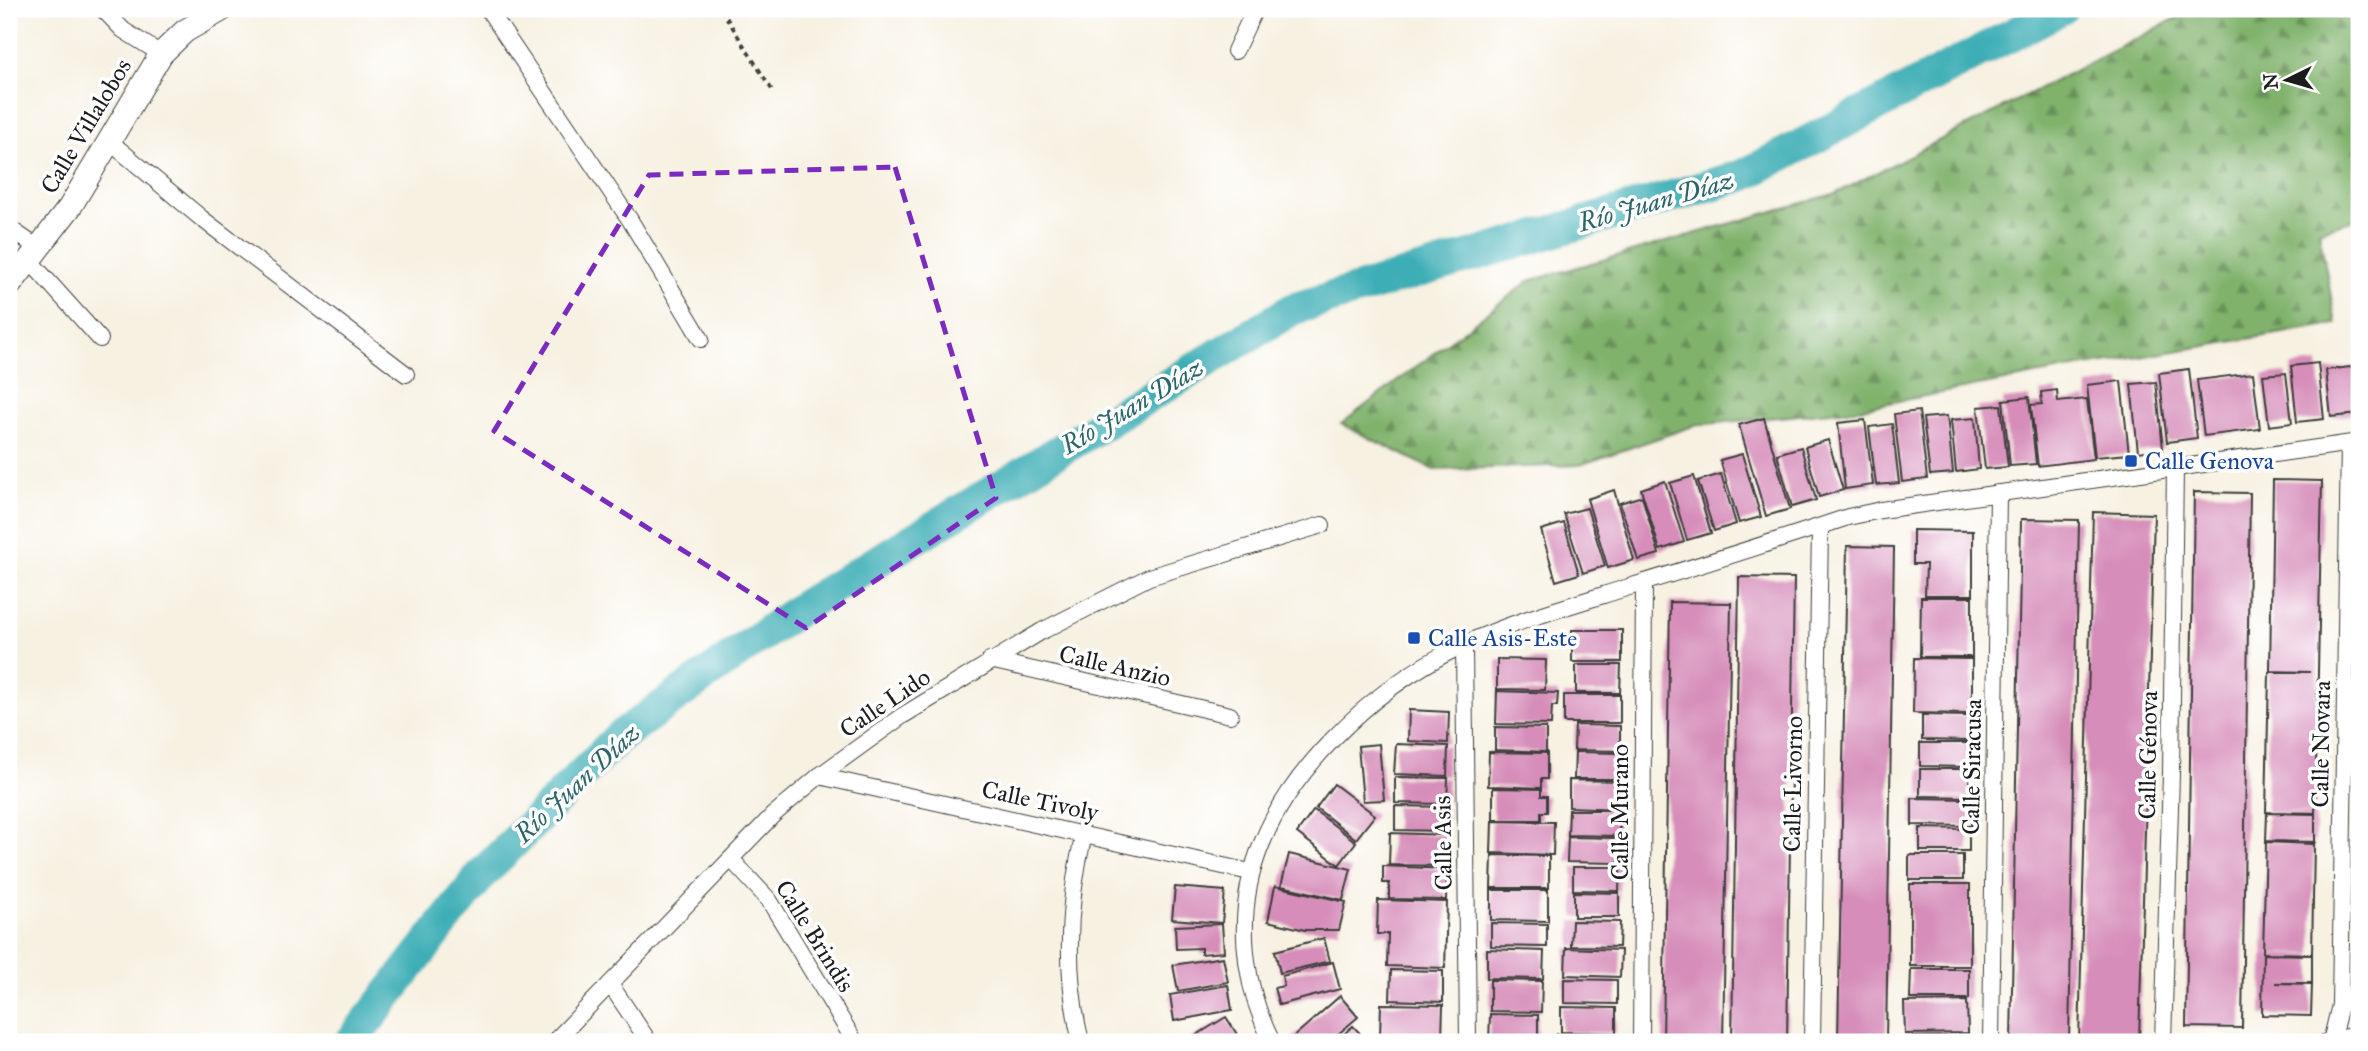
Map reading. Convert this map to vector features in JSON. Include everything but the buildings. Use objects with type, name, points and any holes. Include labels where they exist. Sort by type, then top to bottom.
[{"type":"main road","name":"Calle Villalobos","points":[[9,286],[70,207],[161,54],[186,31],[223,9]]},
{"type":"street","points":[[103,9],[123,30],[161,54]]},
{"type":"street","points":[[488,9],[557,116],[630,220],[701,339]]},
{"type":"street","points":[[1235,51],[1255,9]]},
{"type":"street","points":[[108,141],[201,218],[406,374]]},
{"type":"street","points":[[9,228],[100,339]]},
{"type":"street","points":[[1272,1042],[1259,1016],[1245,948],[1250,872],[1272,817],[1307,766],[1377,696],[1433,658],[1508,626],[1881,509],[2354,443]]},
{"type":"street","name":"Calle Novara","points":[[2329,1042],[2340,1006],[2354,443]]},
{"type":"street","name":"Calle Génova","points":[[2163,1042],[2171,774],[2175,468]]},
{"type":"street","name":"Calle Siracusa","points":[[1991,1042],[1998,493]]},
{"type":"street","name":"Calle Lido","points":[[554,1042],[773,815],[819,776],[902,716],[990,660],[1149,577],[1322,525]]},
{"type":"street","name":"Calle Livorno","points":[[1812,1042],[1820,527]]},
{"type":"street","name":"Calle Murano","points":[[1641,1042],[1644,582]]},
{"type":"street","name":"Calle Asis","points":[[1464,643],[1468,1042]]},
{"type":"street","name":"Calle Anzio","points":[[990,660],[1230,715]]},
{"type":"street","name":"Calle Tivoly","points":[[819,776],[1250,872]]},
{"type":"street","points":[[1081,1042],[1073,1002],[1069,945],[1072,883],[1084,834]]},
{"type":"street","name":"Calle Brindis","points":[[731,859],[769,900],[855,1042]]},
{"type":"street","points":[[610,984],[649,1042]]},
{"type":"street","points":[[2329,1042],[2359,1034]]},
{"type":"path","points":[[721,9],[772,90]]},
{"type":"highlighted area","points":[[895,167],[996,498],[806,628],[494,431],[649,175]]},
{"type":"green space","points":[[2194,9],[2359,9],[2359,218],[2319,231],[2336,324],[2062,370],[1851,410],[1696,425],[1580,465],[1434,470],[1341,424],[1529,281],[1837,193]]},
{"type":"waterway","name":"Río Juan Díaz","points":[[351,1042],[482,874],[619,737],[805,605],[1293,309],[1744,175],[2061,9]]},
{"type":"place","name":"Calle Genova","points":[[2131,461]]},
{"type":"place","name":"Calle Asis-Este","points":[[1414,638]]}]
